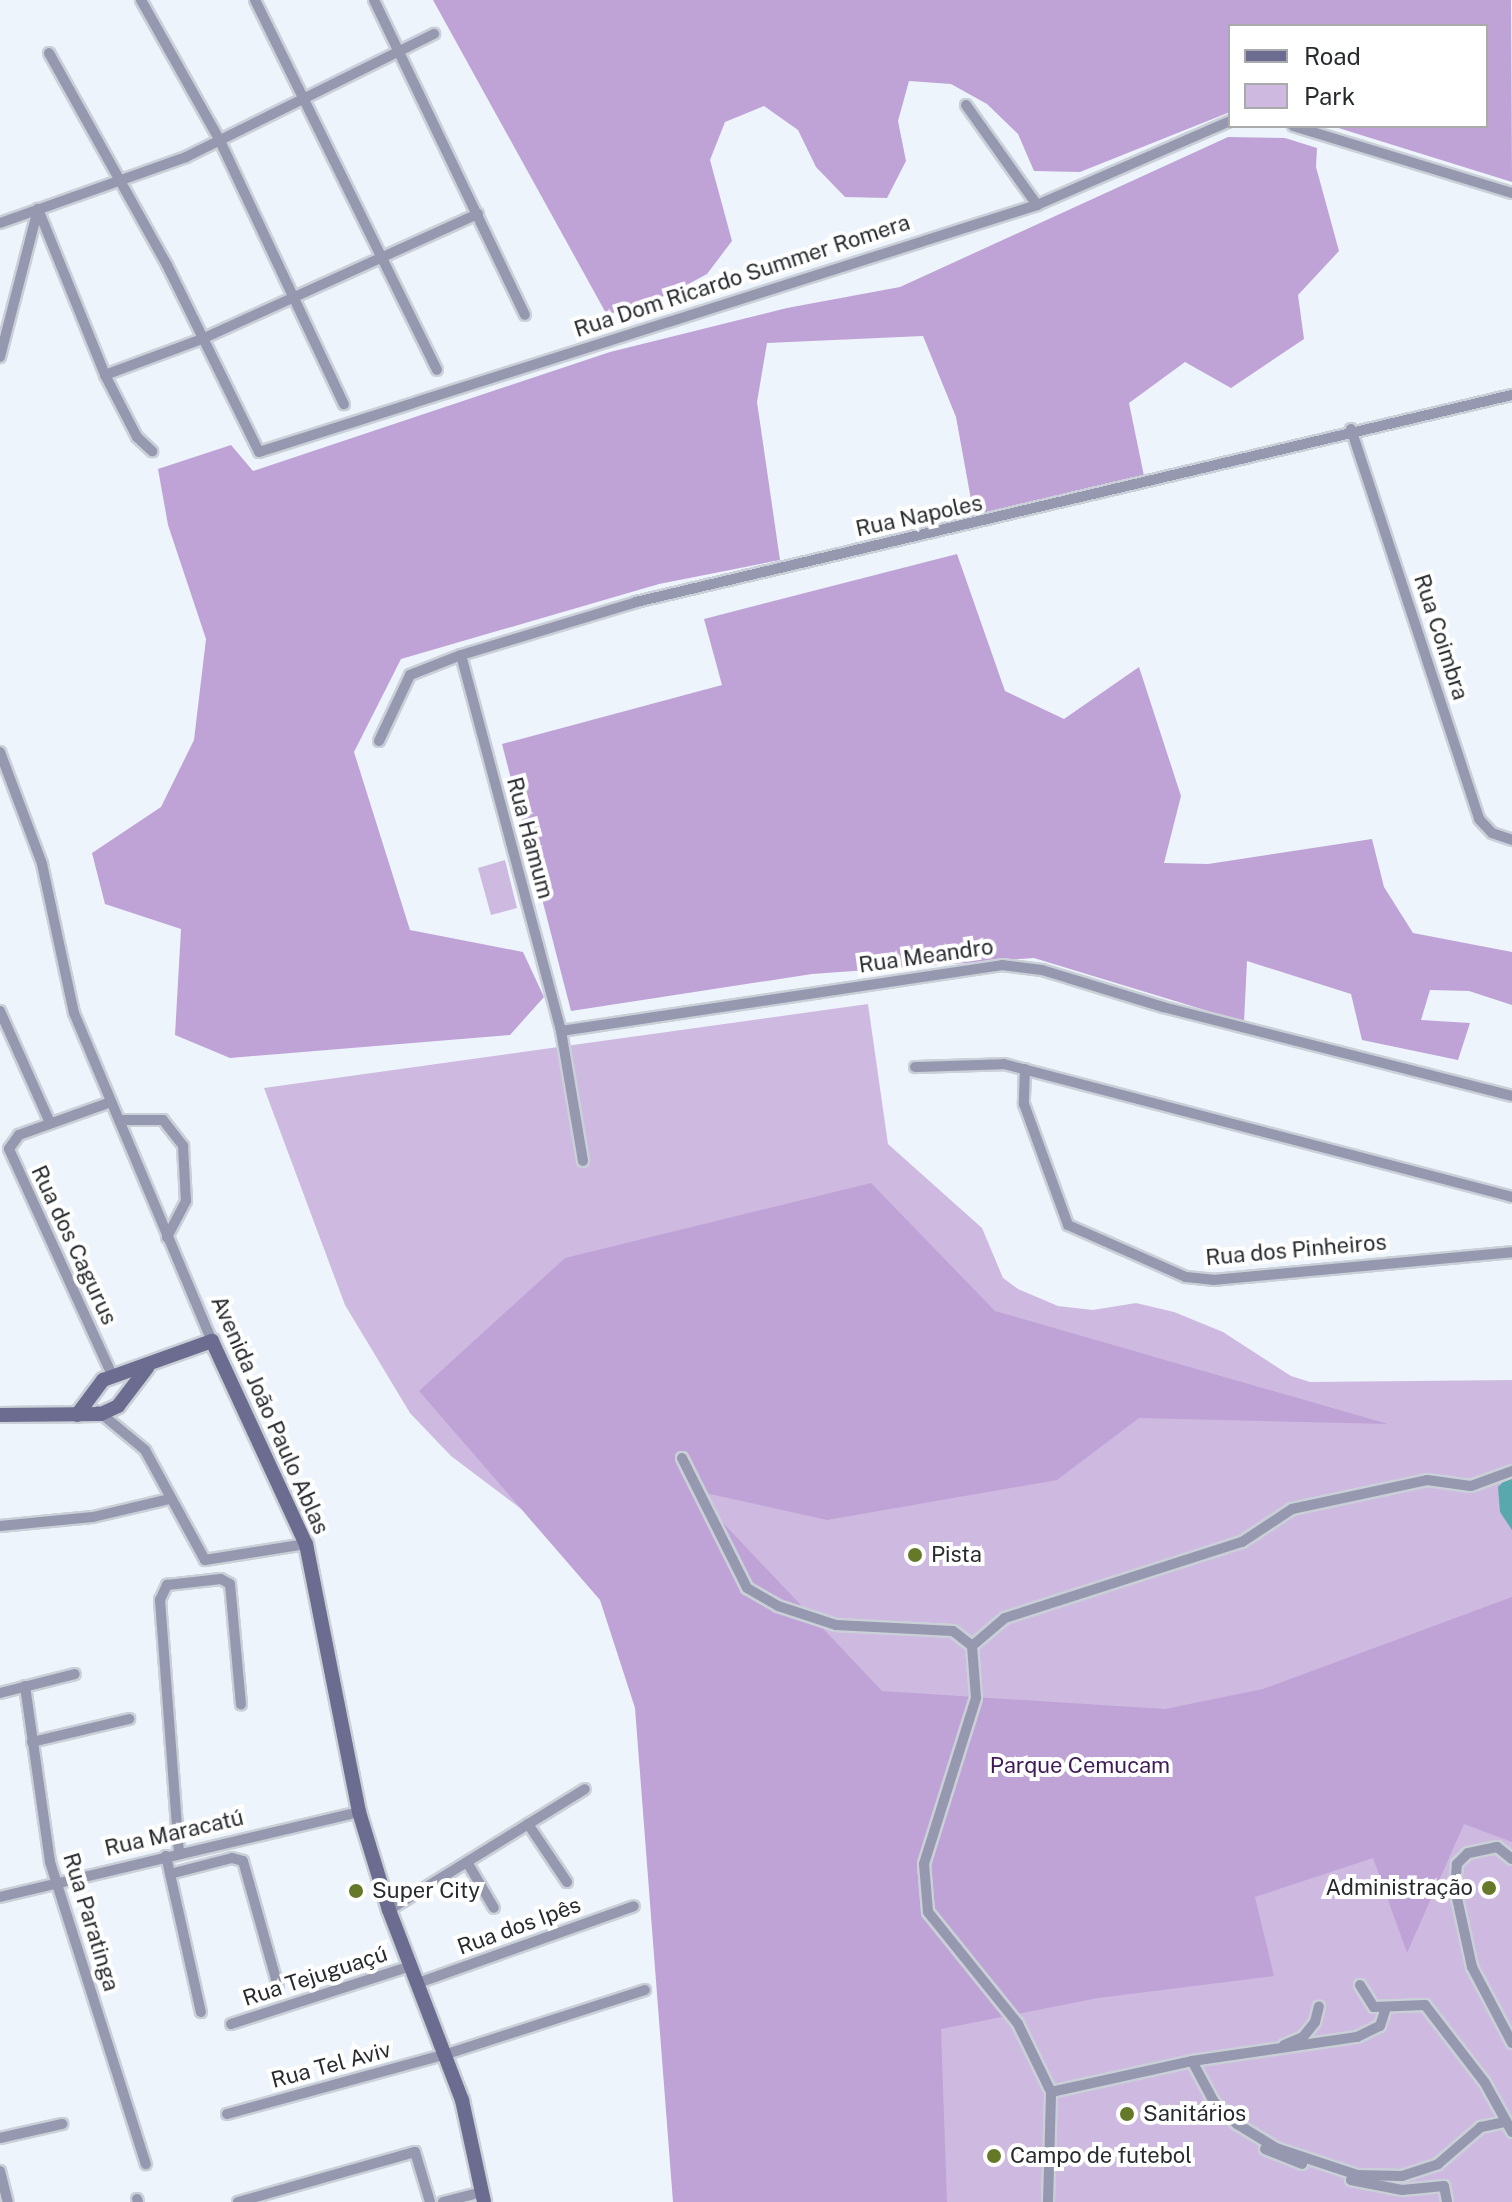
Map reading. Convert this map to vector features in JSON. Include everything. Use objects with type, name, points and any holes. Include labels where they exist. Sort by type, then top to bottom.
[{"type":"street","points":[[141,0],[220,141],[344,404]]},
{"type":"street","points":[[255,0],[307,98],[437,370]]},
{"type":"street","points":[[374,0],[401,50],[525,315]]},
{"type":"street","points":[[0,223],[121,182],[220,141],[434,34]]},
{"type":"street","points":[[49,53],[121,182],[202,339]]},
{"type":"street","points":[[966,105],[1037,205]]},
{"type":"street","name":"Rua Dom Ricardo Summer Romera","points":[[202,339],[259,452],[1037,205],[1228,122]]},
{"type":"street","points":[[1300,128],[1512,193]]},
{"type":"street","points":[[0,357],[38,209]]},
{"type":"street","points":[[38,209],[105,375],[137,437],[152,451]]},
{"type":"street","points":[[105,375],[202,339],[478,214]]},
{"type":"street","name":"Rua Napoles","points":[[379,741],[410,675],[461,655],[636,602],[1050,506],[1351,429],[1512,395]]},
{"type":"street","name":"Rua Coimbra","points":[[1351,429],[1479,819],[1492,833],[1512,840]]},
{"type":"street","name":"Rua Hamum","points":[[461,655],[561,1031]]},
{"type":"street","name":"Avenida João Paulo Ablas","points":[[0,752],[42,864],[67,992],[212,1341],[306,1544],[359,1812],[389,1910],[447,2054],[483,2197]]},
{"type":"street","name":"Rua Meandro","points":[[561,1031],[941,972],[1023,967],[1512,1096]]},
{"type":"street","points":[[0,1011],[50,1123]]},
{"type":"street","points":[[561,1031],[583,1161]]},
{"type":"street","points":[[915,1067],[982,1061],[1025,1069],[1512,1197]]},
{"type":"street","name":"Rua dos Pinheiros","points":[[1025,1069],[1024,1104],[1068,1225],[1186,1277],[1213,1280],[1512,1252]]},
{"type":"street","name":"Rua dos Cagurus","points":[[111,1102],[14,1138],[10,1154],[112,1375]]},
{"type":"street","points":[[119,1120],[163,1120],[183,1146],[186,1201],[167,1237]]},
{"type":"street","points":[[77,1415],[84,1400],[112,1375],[147,1368],[212,1341]]},
{"type":"street","points":[[0,1415],[101,1414],[118,1406],[147,1368]]},
{"type":"street","points":[[84,1400],[145,1450],[205,1560],[306,1544]]},
{"type":"street","points":[[682,1458],[747,1588],[778,1606],[836,1625],[953,1631],[972,1646],[976,1698],[924,1864],[928,1912],[1018,2024],[1051,2092],[1048,2202]]},
{"type":"street","points":[[972,1646],[1005,1618],[1242,1542],[1292,1509],[1427,1480],[1471,1486],[1512,1471]]},
{"type":"street","points":[[0,1526],[93,1517],[170,1499]]},
{"type":"street","points":[[179,1853],[160,1600],[167,1585],[221,1579],[230,1584],[241,1705]]},
{"type":"street","points":[[0,1693],[75,1674]]},
{"type":"street","name":"Rua Paratinga","points":[[25,1686],[43,1830],[146,2164]]},
{"type":"street","points":[[32,1742],[129,1719]]},
{"type":"street","points":[[389,1910],[585,1789]]},
{"type":"street","name":"Rua Maracatú","points":[[0,1897],[57,1881],[359,1812]]},
{"type":"street","points":[[528,1824],[567,1882]]},
{"type":"street","points":[[1512,1859],[1497,1847],[1468,1853],[1457,1864],[1455,1889],[1472,1967],[1512,2043]]},
{"type":"street","points":[[166,1856],[201,2012]]},
{"type":"street","points":[[170,1874],[232,1858],[243,1861],[278,1986]]},
{"type":"street","points":[[467,1862],[494,1908]]},
{"type":"street","name":"Rua dos Ipês","points":[[418,1983],[634,1906]]},
{"type":"street","name":"Rua Tejuguaçú","points":[[231,2024],[411,1966]]},
{"type":"street","points":[[1360,1985],[1368,2003],[1386,2008],[1425,2005],[1485,2083],[1512,2132]]},
{"type":"street","name":"Rua Tel Aviv","points":[[227,2114],[447,2054],[645,1990]]},
{"type":"street","points":[[1278,2047],[1303,2037],[1315,2022],[1319,2006]]},
{"type":"street","points":[[1051,2092],[1192,2061],[1278,2047],[1311,2048],[1357,2037],[1380,2026],[1386,2008]]},
{"type":"street","points":[[1192,2061],[1214,2102],[1234,2129],[1276,2155],[1402,2190],[1444,2186],[1447,2202]]},
{"type":"street","points":[[1214,2102],[1276,2148],[1376,2178],[1402,2176],[1438,2164],[1481,2127],[1505,2122]]},
{"type":"street","points":[[0,2138],[62,2124]]},
{"type":"street","points":[[238,2202],[415,2152],[430,2202]]},
{"type":"street","points":[[0,2171],[8,2202]]},
{"type":"street","points":[[443,2202],[483,2197]]},
{"type":"green space","points":[[433,0],[1511,0],[1512,182],[1338,128],[1488,128],[1488,24],[1228,24],[1228,113],[1080,172],[1034,171],[1018,134],[987,104],[951,84],[909,81],[898,121],[906,161],[887,198],[845,197],[816,167],[798,130],[764,106],[725,122],[710,160],[732,241],[707,274],[670,294],[607,315]]},
{"type":"green space","points":[[1228,137],[1285,138],[1317,148],[1316,167],[1339,251],[1298,295],[1304,339],[1231,388],[1185,362],[1129,403],[1144,476],[974,516],[956,417],[923,336],[767,343],[757,402],[780,560],[659,584],[401,659],[354,752],[410,930],[523,952],[544,997],[510,1035],[230,1058],[175,1035],[181,929],[105,904],[92,853],[161,807],[194,740],[206,639],[168,525],[158,469],[231,445],[253,471],[610,352],[787,308],[900,287]]},
{"type":"green space","points":[[957,554],[1005,691],[1064,719],[1139,667],[1181,796],[1164,863],[1208,864],[1372,839],[1384,887],[1413,933],[1512,952],[1512,1005],[1469,991],[1430,990],[1421,1020],[1470,1023],[1458,1060],[1362,1040],[1351,994],[1247,961],[1244,1022],[1034,958],[812,974],[571,1011],[502,744],[722,685],[704,619]]},
{"type":"green space","points":[[505,860],[517,908],[491,915],[478,868]]},
{"type":"green space","name":"Parque Cemucam","points":[[868,1004],[888,1144],[982,1228],[1003,1278],[1018,1289],[1058,1306],[1093,1310],[1136,1303],[1174,1312],[1223,1332],[1291,1376],[1310,1382],[1512,1380],[1512,2202],[678,2202],[648,1752],[615,1614],[556,1535],[451,1456],[410,1413],[345,1305],[264,1088]]},
{"type":"green space","points":[[871,1183],[995,1311],[1388,1424],[1139,1418],[1057,1480],[827,1520],[692,1490],[882,1691],[1165,1709],[1263,1689],[1512,1597],[1512,1842],[1464,1824],[1407,1953],[1373,1858],[1255,1897],[1274,1976],[1098,1998],[941,2029],[947,2202],[673,2202],[635,1708],[600,1600],[419,1391],[565,1258]]},
{"type":"water","points":[[1512,1473],[1512,1530],[1500,1512],[1498,1487]]},
{"type":"place","name":"Pista","points":[[915,1555]]},
{"type":"place","name":"Administração","points":[[1489,1888]]},
{"type":"place","name":"Super City","points":[[356,1891]]},
{"type":"place","name":"Sanitários","points":[[1127,2114]]},
{"type":"place","name":"Campo de futebol","points":[[994,2156]]}]
